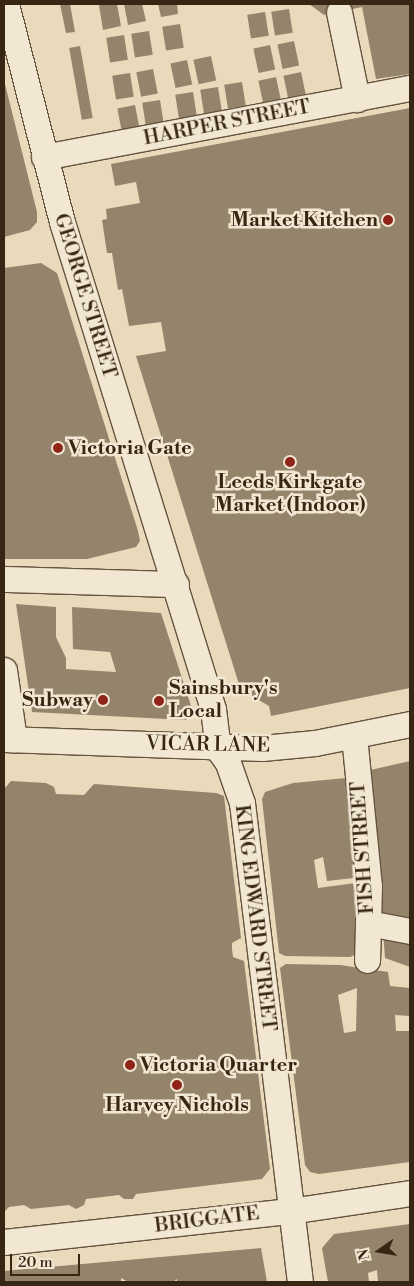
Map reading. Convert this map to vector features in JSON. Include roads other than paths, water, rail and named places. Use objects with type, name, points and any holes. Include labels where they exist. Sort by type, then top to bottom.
[{"type":"street","name":"GEORGE STREET","points":[[6,4],[11,57],[44,157],[99,347],[176,584],[213,709],[218,749]]},
{"type":"street","points":[[339,12],[357,99]]},
{"type":"street","name":"HARPER STREET","points":[[44,157],[410,88]]},
{"type":"street","points":[[4,579],[176,584]]},
{"type":"street","points":[[4,670],[9,739]]},
{"type":"street","name":"VICAR LANE","points":[[9,739],[218,749],[298,745],[410,724]]},
{"type":"street","name":"FISH STREET","points":[[354,736],[369,886],[367,960]]},
{"type":"street","name":"KING EDWARD STREET","points":[[218,749],[228,763],[242,804],[300,1282]]},
{"type":"street","points":[[368,923],[410,931]]},
{"type":"street","name":"BRIGGATE","points":[[4,1242],[290,1211],[410,1193]]},
{"type":"place","name":"Market Kitchen","points":[[388,220]]},
{"type":"place","name":"Victoria Gate","points":[[58,448]]},
{"type":"place","name":"Leeds Kirkgate Market (Indoor)","points":[[290,462]]},
{"type":"place","name":"Subway","points":[[103,700]]},
{"type":"place","name":"Sainsbury's Local","points":[[159,701]]},
{"type":"place","name":"Victoria Quarter","points":[[130,1065]]},
{"type":"place","name":"Harvey Nichols","points":[[177,1085]]}]
